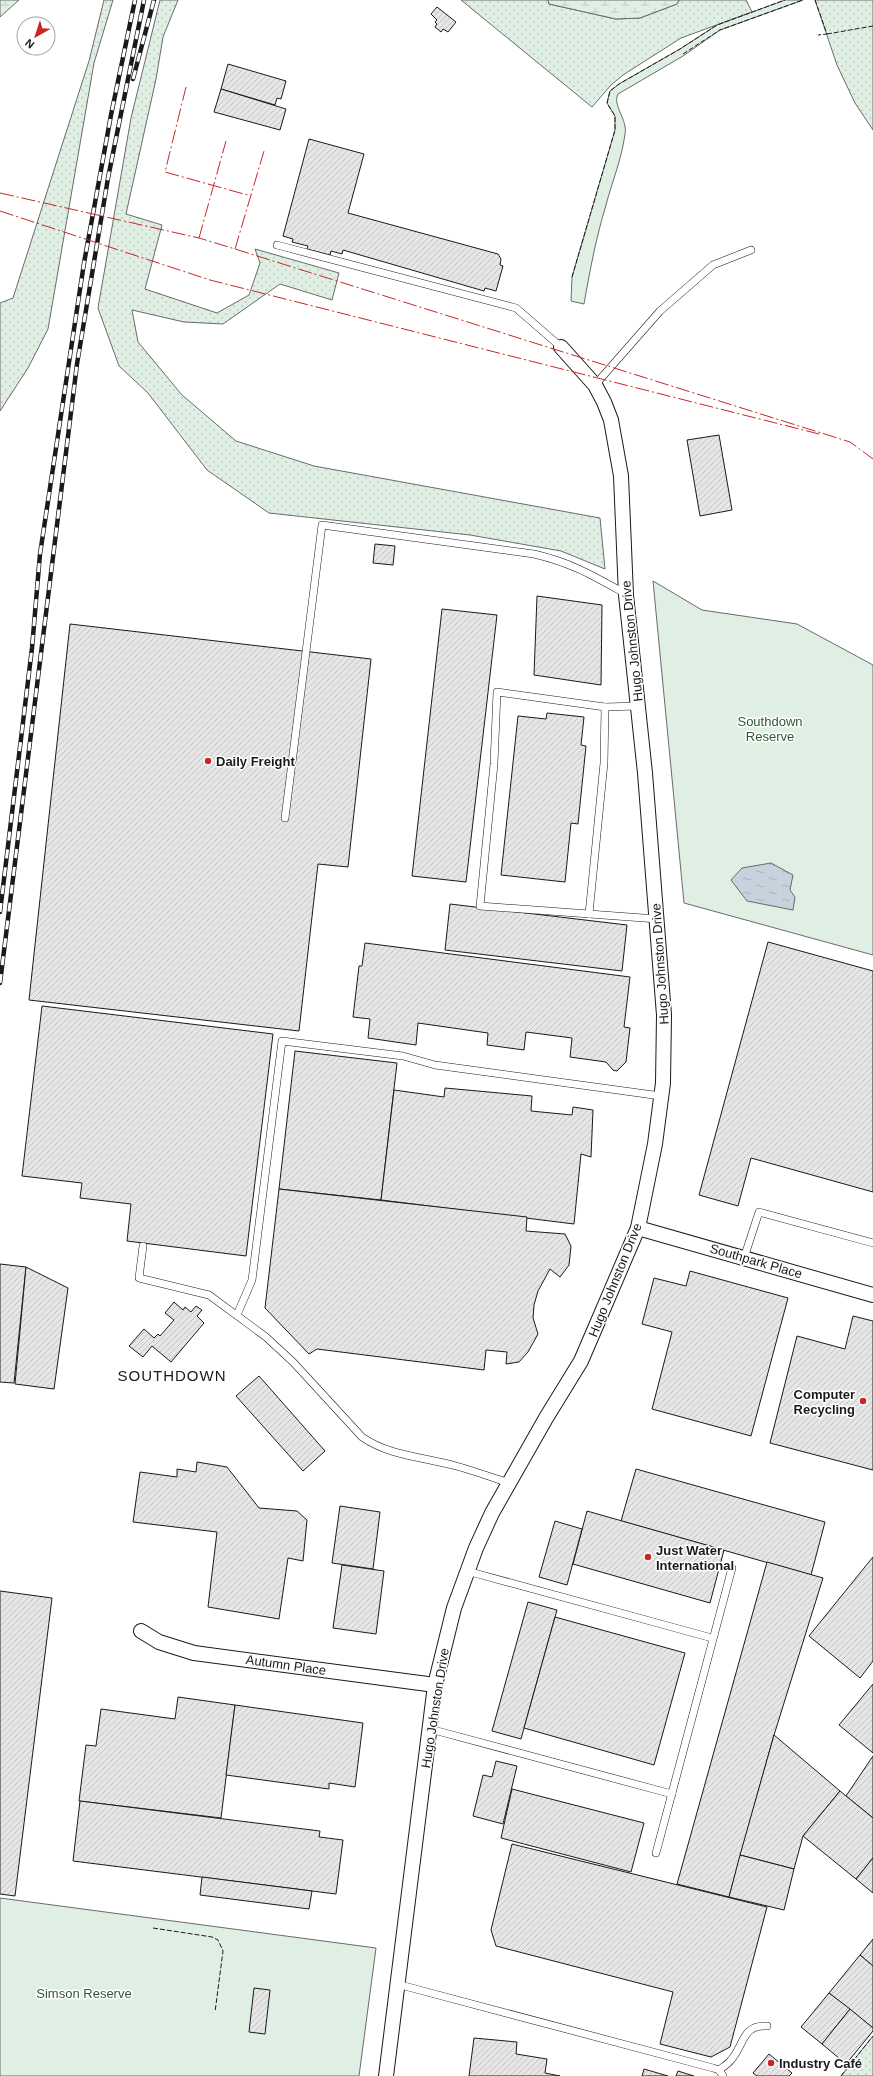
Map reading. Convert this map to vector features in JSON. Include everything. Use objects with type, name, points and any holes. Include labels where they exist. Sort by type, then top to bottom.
[{"type":"street","name":"Hugo Johnston Drive","points":[[386,2076],[435,1685],[443,1649],[467,1571],[492,1512],[581,1361],[638,1228],[655,1144],[661,1096],[664,1015],[638,706],[626,594],[621,476],[611,420],[595,385],[561,347]]},
{"type":"street","name":"Southpark Place","points":[[638,1228],[873,1295]]},
{"type":"street","name":"Autumn Place","points":[[141,1631],[165,1644],[194,1653],[435,1685]]},
{"type":"lane","points":[[277,245],[516,308],[561,347]]},
{"type":"lane","points":[[595,385],[660,311],[707,270],[713,265],[751,250]]},
{"type":"lane","points":[[285,818],[322,525],[534,554],[560,560],[581,568],[626,594]]},
{"type":"lane","points":[[638,706],[605,707],[497,692],[494,764],[480,906],[657,919]]},
{"type":"lane","points":[[589,914],[604,763],[605,707]]},
{"type":"lane","points":[[237,1315],[252,1280],[282,1041],[403,1056],[435,1065],[661,1096]]},
{"type":"lane","points":[[744,1258],[759,1212],[873,1243]]},
{"type":"lane","points":[[143,1246],[139,1278],[209,1295],[237,1315],[266,1337],[287,1357],[362,1437],[374,1446],[455,1466],[509,1483]]},
{"type":"lane","points":[[656,1853],[712,1638],[732,1568]]},
{"type":"lane","points":[[467,1571],[712,1638]]},
{"type":"lane","points":[[430,1729],[672,1794]]},
{"type":"lane","points":[[398,1984],[721,2073],[732,2060],[749,2030],[760,2025],[767,2026]]},
{"type":"green space","points":[[0,0],[19,0],[0,17]]},
{"type":"green space","points":[[104,0],[113,0],[94,63],[48,329],[28,368],[0,411],[0,303],[13,298],[89,61]]},
{"type":"green space","points":[[160,0],[178,0],[163,37],[156,79],[126,214],[162,225],[145,289],[217,313],[249,295],[260,263],[255,249],[339,273],[332,300],[280,284],[223,324],[184,322],[132,310],[138,342],[182,395],[236,441],[314,466],[600,518],[605,569],[561,551],[470,535],[269,513],[207,470],[148,393],[119,366],[98,308],[131,118]]},
{"type":"green space","points":[[461,0],[548,0],[549,4],[616,19],[640,18],[677,4],[679,0],[746,0],[752,12],[681,38],[623,75],[611,85],[592,107]]},
{"type":"green space","points":[[548,0],[679,0],[677,4],[640,18],[616,19],[549,4]]},
{"type":"green space","points":[[785,0],[803,0],[720,30],[683,56],[618,94],[618,108],[625,129],[622,152],[599,230],[584,304],[571,301],[572,277],[615,130],[615,116],[607,103],[610,91],[619,84],[680,49],[717,25]]},
{"type":"green space","points":[[815,0],[873,0],[873,130],[855,103],[837,65]]},
{"type":"green space","name":"Southdown Reserve","points":[[653,581],[702,610],[797,624],[873,665],[873,955],[684,903]]},
{"type":"green space","name":"Simson Reserve","points":[[0,1898],[376,1948],[359,2076],[0,2076]]},
{"type":"green space","points":[[873,2036],[873,2076],[841,2076]]},
{"type":"water","points":[[771,863],[793,875],[790,890],[795,897],[793,910],[747,901],[731,880],[742,868]]},
{"type":"building","points":[[437,7],[456,22],[448,32],[443,29],[441,32],[435,27],[437,24],[435,22],[437,20],[431,14]]},
{"type":"building","points":[[228,64],[286,81],[281,99],[277,98],[275,105],[221,89]]},
{"type":"building","points":[[221,89],[286,109],[280,130],[214,112]]},
{"type":"building","points":[[309,139],[364,154],[348,213],[498,254],[501,259],[500,265],[503,266],[496,291],[485,288],[484,291],[343,250],[342,254],[331,251],[330,255],[307,249],[308,246],[292,242],[293,239],[283,236]]},
{"type":"building","points":[[719,435],[732,510],[700,516],[687,440]]},
{"type":"building","points":[[375,544],[395,546],[393,565],[373,563]]},
{"type":"building","points":[[537,596],[602,605],[601,685],[534,675]]},
{"type":"building","points":[[442,609],[497,615],[466,882],[412,876]]},
{"type":"building","name":"Daily Freight","points":[[70,624],[371,659],[348,867],[318,864],[299,1031],[29,1000]]},
{"type":"building","points":[[547,713],[584,717],[581,745],[586,746],[578,824],[571,823],[565,882],[501,875],[518,716],[546,719]]},
{"type":"building","points":[[450,904],[627,925],[622,971],[445,950]]},
{"type":"building","points":[[768,942],[873,971],[873,1192],[751,1158],[738,1206],[699,1195]]},
{"type":"building","points":[[365,943],[630,977],[624,1027],[630,1028],[626,1062],[617,1071],[613,1070],[606,1062],[570,1057],[572,1038],[526,1032],[524,1050],[487,1045],[488,1033],[418,1023],[416,1045],[368,1038],[370,1019],[353,1017],[359,966],[362,966]]},
{"type":"building","points":[[42,1006],[273,1034],[246,1256],[127,1241],[131,1204],[80,1198],[82,1183],[22,1176]]},
{"type":"building","points":[[295,1051],[397,1063],[381,1200],[279,1189]]},
{"type":"building","points":[[445,1088],[532,1096],[531,1111],[572,1115],[573,1107],[593,1110],[591,1157],[581,1154],[574,1224],[381,1200],[394,1090],[444,1097]]},
{"type":"building","points":[[279,1189],[527,1217],[526,1231],[565,1234],[571,1246],[569,1265],[560,1277],[550,1269],[538,1291],[534,1305],[533,1318],[538,1334],[528,1352],[519,1362],[506,1364],[507,1352],[486,1350],[484,1370],[317,1349],[309,1354],[265,1308]]},
{"type":"building","points":[[0,1264],[26,1267],[14,1383],[0,1382]]},
{"type":"building","points":[[26,1267],[68,1288],[54,1389],[15,1384]]},
{"type":"building","points":[[690,1271],[788,1298],[751,1436],[652,1409],[672,1332],[642,1324],[654,1278],[686,1286]]},
{"type":"building","points":[[174,1302],[183,1310],[185,1307],[191,1312],[196,1306],[202,1310],[197,1316],[204,1323],[171,1362],[152,1346],[143,1357],[129,1346],[144,1329],[154,1338],[158,1334],[160,1336],[174,1320],[165,1313]]},
{"type":"building","points":[[853,1316],[873,1321],[873,1470],[770,1443],[797,1336],[845,1349]]},
{"type":"building","points":[[259,1376],[325,1451],[303,1471],[236,1396]]},
{"type":"building","points":[[197,1462],[227,1467],[259,1508],[297,1511],[307,1520],[303,1561],[288,1558],[279,1619],[208,1607],[217,1532],[133,1522],[140,1472],[177,1477],[177,1469],[196,1472]]},
{"type":"building","points":[[636,1469],[825,1522],[811,1575],[621,1521]]},
{"type":"building","points":[[340,1506],[380,1512],[373,1569],[332,1563]]},
{"type":"building","name":"Just Water International","points":[[587,1511],[724,1550],[710,1603],[573,1564]]},
{"type":"building","points":[[555,1521],[582,1529],[567,1585],[539,1577]]},
{"type":"building","points":[[873,1557],[873,1661],[860,1678],[809,1636]]},
{"type":"building","points":[[767,1562],[823,1578],[774,1735],[729,1897],[677,1884]]},
{"type":"building","points":[[342,1565],[384,1571],[376,1634],[333,1628]]},
{"type":"building","points":[[0,1591],[52,1598],[15,1896],[0,1894]]},
{"type":"building","points":[[528,1602],[557,1610],[521,1739],[492,1731]]},
{"type":"building","points":[[555,1617],[685,1653],[654,1765],[524,1728]]},
{"type":"building","points":[[873,1684],[873,1753],[839,1725]]},
{"type":"building","points":[[178,1697],[235,1705],[221,1818],[79,1801],[86,1745],[96,1746],[101,1709],[175,1719]]},
{"type":"building","points":[[235,1705],[363,1723],[355,1787],[329,1783],[329,1789],[226,1775]]},
{"type":"building","points":[[774,1735],[840,1791],[803,1836],[794,1869],[740,1855]]},
{"type":"building","points":[[873,1756],[873,1818],[846,1796]]},
{"type":"building","points":[[496,1761],[517,1766],[503,1824],[473,1816],[483,1775],[492,1777]]},
{"type":"building","points":[[512,1789],[644,1823],[631,1872],[501,1838]]},
{"type":"building","points":[[840,1791],[873,1818],[873,1858],[856,1879],[803,1836]]},
{"type":"building","points":[[80,1801],[320,1831],[319,1837],[343,1840],[336,1894],[73,1861]]},
{"type":"building","points":[[512,1844],[767,1907],[730,2047],[711,2057],[660,2044],[673,1992],[496,1946],[491,1930]]},
{"type":"building","points":[[740,1855],[794,1869],[784,1910],[729,1897]]},
{"type":"building","points":[[873,1858],[873,1893],[856,1879]]},
{"type":"building","points":[[202,1877],[312,1891],[309,1909],[200,1895]]},
{"type":"building","points":[[873,1939],[873,1966],[860,1955]]},
{"type":"building","points":[[860,1955],[873,1966],[873,2028],[829,1993]]},
{"type":"building","points":[[254,1988],[270,1990],[265,2034],[249,2032]]},
{"type":"building","points":[[829,1993],[850,2009],[822,2044],[801,2027]]},
{"type":"building","points":[[850,2009],[873,2028],[873,2031],[846,2064],[822,2044]]},
{"type":"building","points":[[474,2038],[517,2042],[516,2054],[547,2059],[545,2073],[560,2076],[469,2076]]},
{"type":"building","name":"Industry Café","points":[[769,2054],[792,2073],[789,2076],[757,2076],[753,2073]]},
{"type":"building","points":[[644,2069],[668,2076],[642,2076]]},
{"type":"building","points":[[678,2071],[694,2076],[676,2076]]},
{"type":"railway","points":[[0,912],[32,648],[40,554],[84,263],[111,115],[135,0]]},
{"type":"railway","points":[[0,983],[77,364],[108,178],[144,0]]},
{"type":"railway","points":[[133,79],[154,0]]},
{"type":"fence","points":[[572,277],[615,130],[615,116],[607,103],[610,91],[619,84],[680,49],[717,25],[785,0]]},
{"type":"fence","points":[[683,54],[720,30],[803,0]]},
{"type":"fence","points":[[815,0],[827,34],[818,35]]},
{"type":"fence","points":[[827,34],[873,26]]},
{"type":"fence","points":[[153,1928],[212,1937],[218,1940],[223,1951],[215,2012]]},
{"type":"fence","points":[[841,2076],[873,2036]]},
{"type":"power","points":[[186,87],[165,172],[251,196]]},
{"type":"power","points":[[199,238],[226,141]]},
{"type":"power","points":[[235,249],[264,151]]},
{"type":"power","points":[[0,193],[199,238],[850,442],[873,459]]},
{"type":"power","points":[[0,211],[210,280],[819,434]]},
{"type":"place","name":"Daily Freight","points":[[208,761]]},
{"type":"place","name":"Computer Recycling","points":[[863,1401]]},
{"type":"place","name":"Just Water International","points":[[648,1557]]},
{"type":"place","name":"Industry Café","points":[[771,2063]]},
{"type":"district","name":"SOUTHDOWN","points":[[172,1375]]}]
